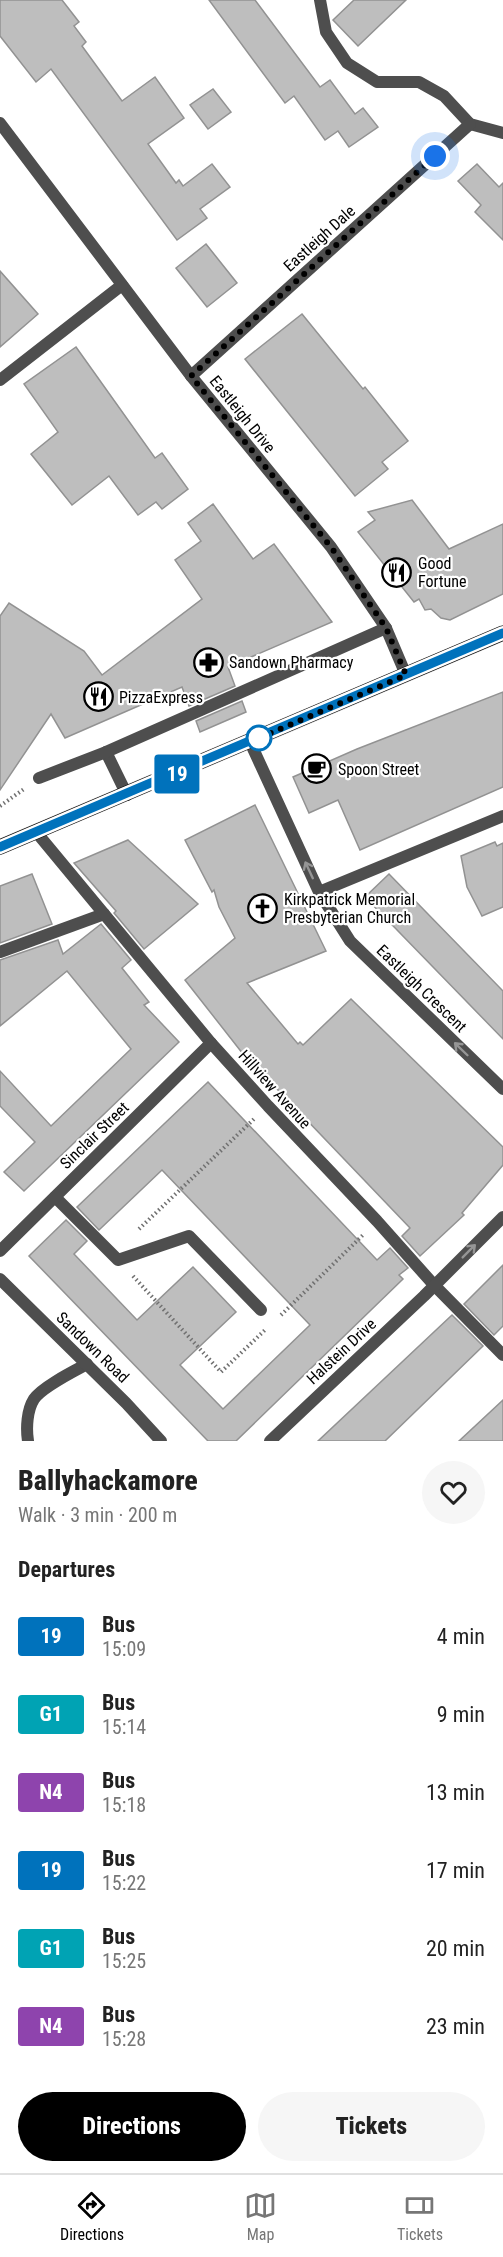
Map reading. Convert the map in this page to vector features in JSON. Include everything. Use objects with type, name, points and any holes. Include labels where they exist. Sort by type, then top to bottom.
[{"type":"main road","points":[[0,847],[127,795],[503,633]]},
{"type":"street","points":[[320,0],[326,32],[347,63],[377,82],[419,82],[444,96],[470,124],[503,133]]},
{"type":"street","name":"Eastleigh Drive","points":[[0,123],[191,376],[331,547],[386,628],[406,675]]},
{"type":"street","name":"Eastleigh Dale","points":[[191,376],[470,124]]},
{"type":"street","points":[[0,381],[122,285]]},
{"type":"street","points":[[39,778],[106,752],[386,628]]},
{"type":"street","name":"Eastleigh Crescent","points":[[250,742],[318,892],[350,941],[503,1089]]},
{"type":"street","points":[[106,752],[127,795]]},
{"type":"street","points":[[318,892],[503,816]]},
{"type":"street","name":"Hillview Avenue","points":[[37,833],[211,1043],[434,1285],[503,1355]]},
{"type":"street","points":[[0,952],[104,914]]},
{"type":"street","name":"Sinclair Street","points":[[0,1251],[211,1043]]},
{"type":"street","points":[[55,1197],[118,1260],[189,1236],[261,1311]]},
{"type":"street","points":[[434,1285],[503,1217]]},
{"type":"street","name":"Sandown Road","points":[[0,1279],[161,1441]]},
{"type":"street","name":"Halstein Drive","points":[[270,1441],[434,1285]]},
{"type":"street","points":[[28,1441],[26,1428],[35,1398],[61,1378],[87,1364]]},
{"type":"path","points":[[0,806],[39,778]]},
{"type":"path","points":[[112,1255],[268,1106]]},
{"type":"building","points":[[0,0],[62,0],[79,22],[74,26],[86,42],[82,46],[122,101],[155,77],[184,118],[148,144],[176,183],[179,180],[183,186],[212,164],[230,187],[200,209],[207,218],[177,240],[51,69],[36,82],[0,36]]},
{"type":"building","points":[[209,0],[255,0],[320,87],[330,80],[355,114],[363,108],[378,127],[349,147],[338,131],[325,140],[294,96],[285,103]]},
{"type":"building","points":[[354,0],[406,0],[358,46],[333,20]]},
{"type":"building","points":[[213,89],[231,112],[208,129],[190,105]]},
{"type":"building","points":[[477,164],[499,187],[503,183],[503,240],[475,212],[481,205],[458,181]]},
{"type":"building","points":[[206,244],[237,283],[207,307],[176,268]]},
{"type":"building","points":[[0,271],[38,314],[0,347]]},
{"type":"building","points":[[302,314],[408,441],[382,462],[388,469],[355,496],[245,359]]},
{"type":"building","points":[[76,347],[155,458],[162,453],[188,489],[162,509],[156,502],[138,515],[109,476],[72,505],[31,454],[58,432],[24,384]]},
{"type":"building","points":[[412,500],[449,549],[503,524],[503,594],[450,620],[441,618],[431,609],[425,610],[419,599],[414,602],[358,532],[375,520],[368,512]]},
{"type":"building","points":[[213,504],[253,559],[274,544],[332,622],[228,667],[235,686],[189,706],[182,687],[65,738],[51,714],[0,790],[0,616],[9,603],[84,651],[102,675],[202,599],[175,560],[201,541],[188,523]]},
{"type":"building","points":[[503,692],[503,787],[360,850],[338,800],[309,813],[293,777],[357,749]]},
{"type":"building","points":[[242,701],[246,712],[200,732],[196,721]]},
{"type":"building","points":[[255,805],[326,951],[247,983],[298,1044],[300,1042],[303,1045],[351,999],[503,1147],[503,1165],[462,1213],[464,1215],[420,1256],[402,1236],[410,1228],[256,1067],[254,1068],[185,980],[235,938],[219,907],[214,890],[212,892],[185,840]]},
{"type":"building","points":[[128,840],[198,904],[144,949],[114,913],[116,911],[74,863]]},
{"type":"building","points":[[495,842],[497,846],[503,843],[503,907],[482,916],[467,887],[461,856]]},
{"type":"building","points":[[32,874],[52,924],[0,943],[0,886]]},
{"type":"building","points":[[389,874],[503,991],[503,1039],[365,897]]},
{"type":"building","points":[[101,924],[131,960],[122,968],[149,1002],[144,1005],[179,1042],[24,1191],[4,1172],[35,1142],[0,1106],[0,1071],[51,1126],[131,1049],[67,971],[0,1026],[0,960],[58,940],[63,954]]},
{"type":"building","points":[[208,1082],[377,1260],[390,1248],[408,1268],[399,1275],[403,1279],[236,1441],[208,1441],[29,1256],[66,1220],[87,1241],[74,1254],[137,1320],[193,1267],[236,1312],[180,1365],[223,1409],[310,1325],[162,1170],[99,1230],[77,1207]]},
{"type":"building","points":[[503,1265],[503,1326],[494,1335],[464,1304]]},
{"type":"building","points":[[452,1315],[483,1346],[385,1441],[318,1441]]},
{"type":"building","points":[[503,1400],[503,1441],[459,1441]]},
{"type":"bus line","name":"19","points":[[0,847],[127,795],[503,633]]},
{"type":"place","name":"Good Fortune","points":[[397,572]]},
{"type":"place","name":"Sandown Pharmacy","points":[[208,662]]},
{"type":"place","name":"PizzaExpress","points":[[98,697]]},
{"type":"place","name":"Spoon Street","points":[[317,769]]},
{"type":"place","name":"Kirkpatrick Memorial Presbyterian Church","points":[[263,908]]},
{"type":"route","points":[[259,738],[250,742],[406,675],[386,628],[331,547],[191,376],[435,156]]}]
